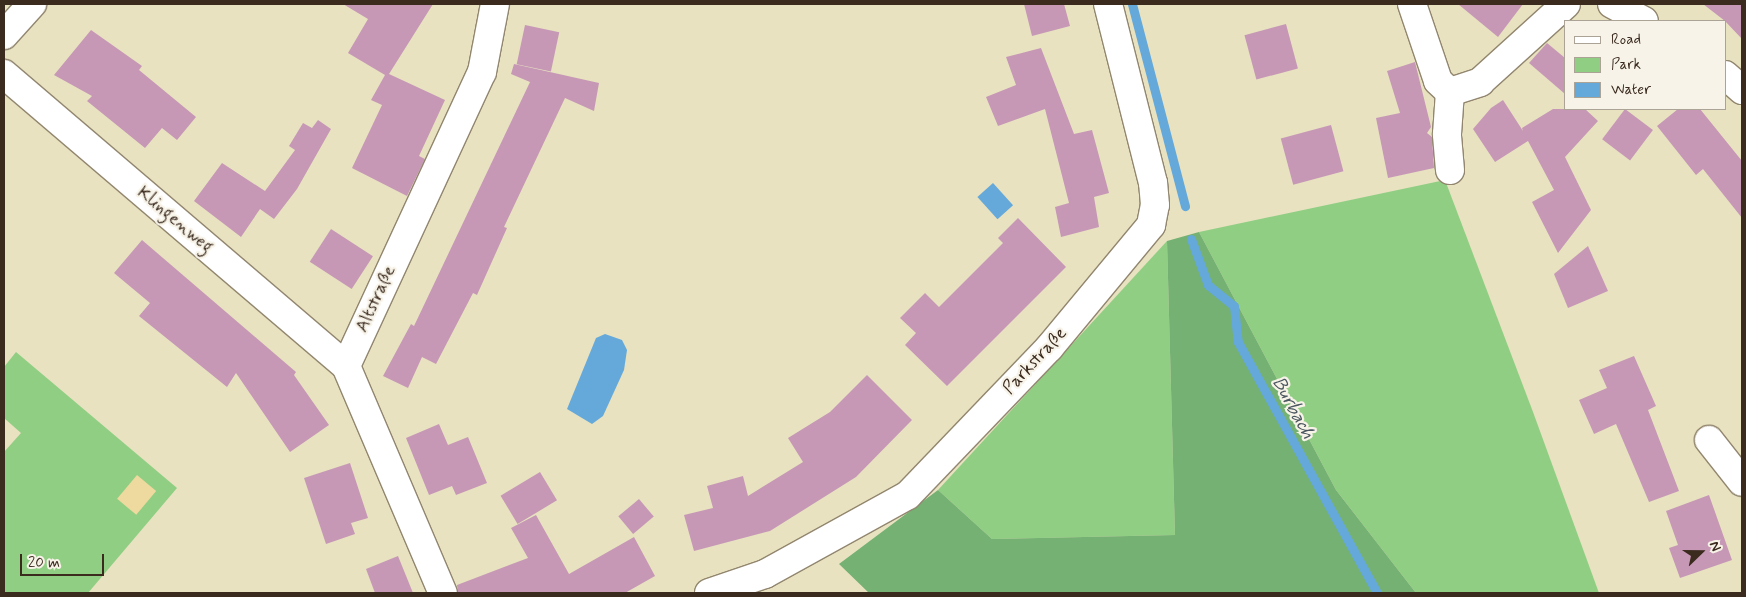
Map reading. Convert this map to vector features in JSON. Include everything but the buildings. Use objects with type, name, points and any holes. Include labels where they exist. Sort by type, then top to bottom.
[{"type":"street","points":[[4,35],[32,4]]},
{"type":"street","name":"Altstraße","points":[[346,366],[482,72],[495,4]]},
{"type":"street","name":"Parkstraße","points":[[710,593],[764,574],[908,495],[1049,348],[1151,225],[1155,205],[1153,183],[1108,4]]},
{"type":"street","points":[[1412,4],[1438,81],[1450,92]]},
{"type":"street","points":[[1450,92],[1480,82],[1566,4]]},
{"type":"street","points":[[1612,4],[1642,20]]},
{"type":"street","name":"Klingenweg","points":[[4,74],[346,366]]},
{"type":"street","points":[[1726,76],[1742,90]]},
{"type":"street","points":[[1450,92],[1447,134],[1450,170]]},
{"type":"street","points":[[346,366],[443,593]]},
{"type":"street","points":[[1709,440],[1742,482]]},
{"type":"green space","points":[[1445,180],[1599,593],[1416,593],[1336,490],[1199,232]]},
{"type":"green space","points":[[1199,232],[1336,490],[1416,593],[869,593],[839,564],[938,490],[992,539],[1175,535],[1167,241]]},
{"type":"green space","points":[[1167,241],[1175,535],[992,539],[938,490]]},
{"type":"green space","points":[[16,352],[177,488],[88,593],[4,593],[4,452],[21,433],[4,418],[4,367]]},
{"type":"sand","points":[[137,475],[156,491],[136,515],[117,499]]},
{"type":"water","points":[[993,183],[1013,205],[997,219],[977,197]]},
{"type":"water","points":[[605,334],[622,340],[627,350],[624,370],[603,416],[592,424],[567,409],[596,338]]},
{"type":"waterway","name":"Burbach","points":[[1132,4],[1185,206]]},
{"type":"waterway","name":"Burbach","points":[[1191,239],[1208,285],[1234,306],[1238,342],[1377,593]]}]
